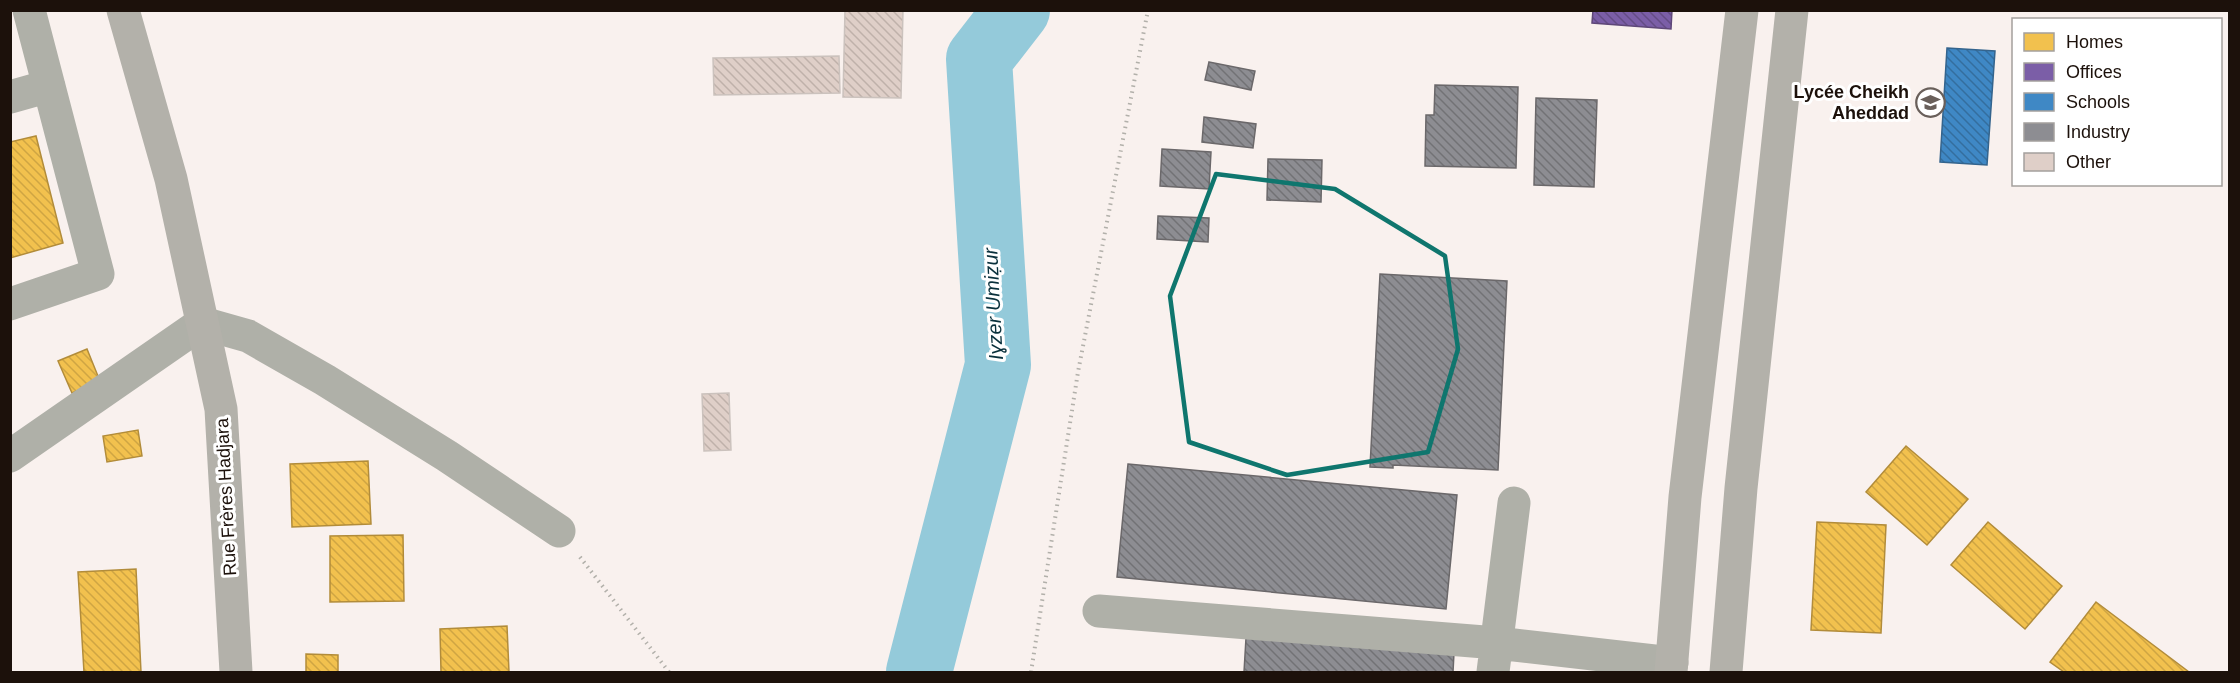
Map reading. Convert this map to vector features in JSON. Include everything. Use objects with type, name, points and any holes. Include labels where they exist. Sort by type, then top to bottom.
[{"type":"main road","name":"Rue Frères Hadjara","points":[[123,10],[171,178],[221,409],[236,672]]},
{"type":"main road","points":[[1672,668],[1684,497],[1742,10]]},
{"type":"main road","points":[[1726,672],[1741,488],[1792,10]]},
{"type":"main road","points":[[1716,242],[1767,245]]},
{"type":"street","points":[[10,304],[98,274],[29,10]]},
{"type":"street","points":[[10,97],[49,86]]},
{"type":"street","points":[[10,456],[202,323],[248,336],[325,380],[447,456],[559,531]]},
{"type":"street","points":[[1495,658],[1514,503]]},
{"type":"street","points":[[1099,611],[1495,658],[1672,668]]},
{"type":"path","points":[[1031,672],[1078,372],[1148,10]]},
{"type":"path","points":[[559,531],[669,672]]},
{"type":"highlighted area","points":[[1216,174],[1335,189],[1445,256],[1458,349],[1428,452],[1287,475],[1189,442],[1170,296]]},
{"type":"building: Homes","points":[[36,136],[63,243],[10,258],[10,142]]},
{"type":"building: Homes","points":[[87,349],[100,381],[72,393],[58,361]]},
{"type":"building: Homes","points":[[138,430],[142,456],[107,462],[103,436]]},
{"type":"building: Homes","points":[[1906,446],[1968,499],[1927,545],[1866,492]]},
{"type":"building: Homes","points":[[368,461],[371,524],[292,527],[290,464]]},
{"type":"building: Homes","points":[[1817,522],[1886,525],[1881,633],[1811,630]]},
{"type":"building: Homes","points":[[1988,522],[2062,586],[2025,629],[1951,565]]},
{"type":"building: Homes","points":[[403,535],[404,601],[330,602],[330,536]]},
{"type":"building: Homes","points":[[136,569],[141,672],[84,672],[78,572]]},
{"type":"building: Homes","points":[[2096,602],[2189,672],[2064,672],[2050,662]]},
{"type":"building: Homes","points":[[507,626],[509,672],[441,672],[440,629]]},
{"type":"building: Homes","points":[[306,654],[338,655],[338,672],[306,672]]},
{"type":"building: Offices","points":[[1593,10],[1672,10],[1671,29],[1592,23]]},
{"type":"building: Schools","points":[[1947,48],[1995,51],[1987,165],[1940,162]]},
{"type":"building: Industry","points":[[1209,62],[1255,71],[1251,90],[1205,80]]},
{"type":"building: Industry","points":[[1435,85],[1518,87],[1516,168],[1425,166],[1426,115],[1434,115]]},
{"type":"building: Industry","points":[[1536,98],[1597,100],[1594,187],[1534,185]]},
{"type":"building: Industry","points":[[1204,117],[1256,124],[1253,148],[1202,142]]},
{"type":"building: Industry","points":[[1162,149],[1211,152],[1209,189],[1160,186]]},
{"type":"building: Industry","points":[[1268,159],[1322,160],[1321,202],[1267,200]]},
{"type":"building: Industry","points":[[1158,216],[1209,218],[1208,242],[1157,239]]},
{"type":"building: Industry","points":[[1380,274],[1507,281],[1498,470],[1393,465],[1393,468],[1370,467]]},
{"type":"building: Industry","points":[[1128,464],[1457,495],[1446,609],[1117,577]]},
{"type":"building: Industry","points":[[1246,638],[1454,653],[1453,672],[1244,672]]},
{"type":"building: Other","points":[[845,10],[903,10],[901,98],[843,97]]},
{"type":"building: Other","points":[[839,56],[840,93],[714,95],[713,58]]},
{"type":"building: Other","points":[[729,393],[731,450],[704,451],[702,394]]},
{"type":"waterway","name":"Iɣzer Umiẓur","points":[[919,672],[998,365],[979,59],[1017,10]]},
{"type":"place","name":"Lycée Cheikh Aheddad","points":[[1930,102]]}]
